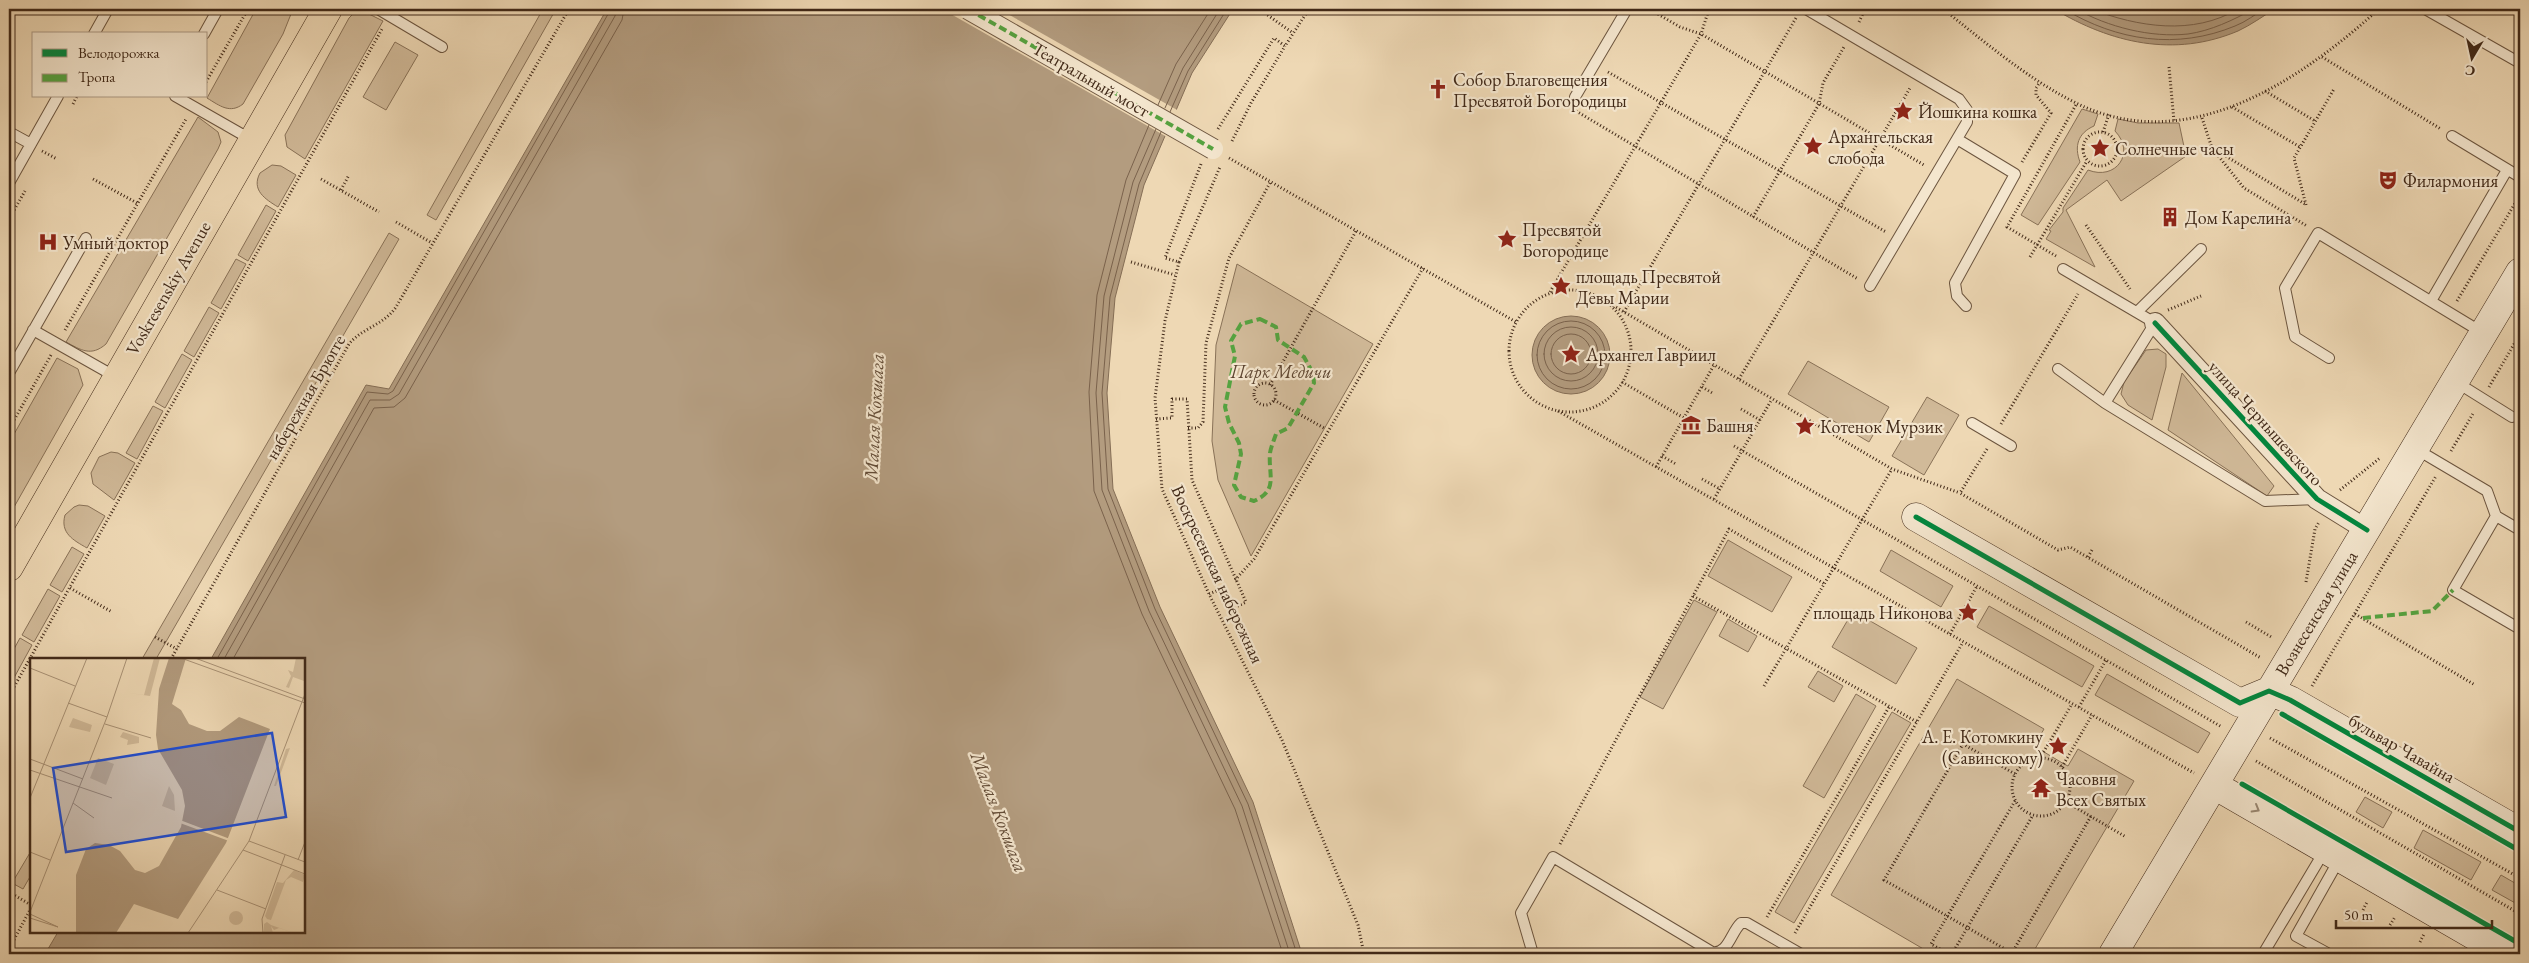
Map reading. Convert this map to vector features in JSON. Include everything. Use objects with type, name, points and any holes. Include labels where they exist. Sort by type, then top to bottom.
[{"type":"main road","name":"Voskresenskiy Avenue","points":[[9,567],[328,9]]},
{"type":"street","name":"Театральный мост","points":[[968,9],[1211,146]]},
{"type":"street","name":"Вознесенская улица","points":[[2269,691],[2455,382],[2474,327],[2520,272]]},
{"type":"street","name":"улица Чернышевского","points":[[2159,321],[2325,502],[2367,530]]},
{"type":"street","points":[[1916,517],[2246,726]]},
{"type":"street","points":[[2113,954],[2204,779],[2246,726],[2269,691]]},
{"type":"street","name":"бульвар Чавайна","points":[[2269,691],[2290,700],[2520,832]]},
{"type":"street","points":[[2204,779],[2506,954]]},
{"type":"lane","points":[[95,32],[108,9]]},
{"type":"lane","points":[[205,32],[218,9]]},
{"type":"lane","points":[[378,9],[442,47]]},
{"type":"lane","points":[[1575,97],[1626,9]]},
{"type":"lane","points":[[1806,9],[1918,75],[1964,104],[1967,110],[1967,122],[1870,286]]},
{"type":"lane","points":[[2425,9],[2520,63]]},
{"type":"lane","points":[[9,183],[57,98]]},
{"type":"lane","points":[[179,98],[253,140]]},
{"type":"lane","points":[[9,132],[31,144]]},
{"type":"lane","points":[[2452,136],[2520,177]]},
{"type":"lane","points":[[1957,139],[2015,174],[1955,283],[1957,296],[1966,306]]},
{"type":"lane","points":[[2431,301],[2508,170]]},
{"type":"lane","points":[[2329,358],[2295,337],[2285,288],[2318,233],[2474,327]]},
{"type":"lane","points":[[9,373],[86,238]]},
{"type":"lane","points":[[2140,309],[2201,249]]},
{"type":"lane","points":[[2063,269],[2140,309],[2159,321],[2105,403]]},
{"type":"lane","points":[[33,330],[117,378]]},
{"type":"lane","points":[[2058,368],[2105,403],[2265,501],[2325,502]]},
{"type":"lane","points":[[2455,382],[2512,417]]},
{"type":"lane","points":[[1972,423],[2011,446]]},
{"type":"lane","points":[[2416,449],[2487,491],[2496,516],[2520,530]]},
{"type":"lane","points":[[2496,516],[2453,590],[2520,629]]},
{"type":"lane","points":[[2263,954],[2333,853]]},
{"type":"lane","points":[[2329,954],[2296,936],[2333,853]]},
{"type":"lane","points":[[1533,954],[1521,913],[1553,857],[1712,952],[1718,953],[1723,951],[1741,923],[1747,923],[1801,954]]},
{"type":"path","points":[[208,79],[248,9]]},
{"type":"path","points":[[1259,9],[1293,33]]},
{"type":"path","points":[[1251,103],[1309,9]]},
{"type":"path","points":[[1649,9],[1680,27],[1701,34],[1937,173]]},
{"type":"path","points":[[1550,293],[1701,34],[1709,9]]},
{"type":"path","points":[[1943,9],[1996,51],[2040,82],[2077,103],[2109,114],[2138,120],[2174,121],[2202,118],[2265,91],[2340,44],[2379,9]]},
{"type":"path","points":[[30,658],[390,16]]},
{"type":"path","points":[[1624,312],[1797,17]]},
{"type":"path","points":[[1753,217],[1819,104],[1823,83],[1851,36]]},
{"type":"path","points":[[1179,262],[1165,258],[1211,146],[1274,38],[1285,46]]},
{"type":"path","points":[[2322,56],[2452,136]]},
{"type":"path","points":[[1594,64],[1898,239]]},
{"type":"path","points":[[2169,66],[2174,121]]},
{"type":"path","points":[[1739,380],[1918,75]]},
{"type":"path","points":[[2015,174],[2051,113],[2036,95],[2036,88],[2040,82]]},
{"type":"path","points":[[2212,148],[2306,205],[2294,158],[2310,134],[2315,121],[2334,89]]},
{"type":"path","points":[[2265,91],[2315,121]]},
{"type":"path","points":[[1575,97],[1574,106],[1579,114],[1870,286]]},
{"type":"path","points":[[2007,227],[2077,103]]},
{"type":"path","points":[[9,429],[193,106]]},
{"type":"path","points":[[2231,107],[2300,147]]},
{"type":"path","points":[[2103,132],[2109,114]]},
{"type":"path","points":[[2202,118],[2212,148],[2244,188],[2318,233]]},
{"type":"path","points":[[2103,132],[2110,134],[2117,146],[2114,159],[2103,166],[2096,166],[2087,161],[2082,152],[2085,139],[2090,134],[2103,132]]},
{"type":"path","points":[[1211,146],[1516,322]]},
{"type":"path","points":[[2030,256],[2087,161]]},
{"type":"path","points":[[341,190],[349,175]]},
{"type":"path","points":[[93,179],[137,203]]},
{"type":"path","points":[[321,179],[379,212]]},
{"type":"path","points":[[1188,428],[1198,428],[1203,422],[1206,343],[1229,258],[1270,181]]},
{"type":"path","points":[[2474,327],[2457,303],[2520,194]]},
{"type":"path","points":[[396,222],[432,243]]},
{"type":"path","points":[[2086,225],[2140,309]]},
{"type":"path","points":[[1270,385],[1356,231]]},
{"type":"path","points":[[1131,262],[1175,275]]},
{"type":"path","points":[[1235,580],[1254,559],[1423,268]]},
{"type":"path","points":[[1960,493],[2085,282]]},
{"type":"path","points":[[2204,779],[1656,466],[1558,411],[1539,404],[1527,395],[1513,374],[1509,356],[1510,339],[1516,322],[1524,310],[1537,299],[1550,293],[1572,290],[1591,294],[1892,469],[1960,493],[2058,550],[2070,547],[2262,658],[2266,652]]},
{"type":"path","points":[[2159,321],[2167,310],[2201,296]]},
{"type":"path","points":[[1558,411],[1580,411],[1597,405],[1611,396],[1622,382],[1630,357],[1628,332],[1620,315],[1607,302]]},
{"type":"path","points":[[2312,687],[2520,334]]},
{"type":"path","points":[[1656,466],[1714,365]]},
{"type":"path","points":[[1622,382],[1685,418]]},
{"type":"path","points":[[1262,384],[1270,385],[1276,392],[1274,400],[1268,405],[1259,404],[1254,397],[1255,389],[1262,384]]},
{"type":"path","points":[[1701,387],[1714,394]]},
{"type":"path","points":[[1156,419],[1172,418],[1172,399],[1187,399],[1192,480],[1246,602],[1232,608],[1221,589],[1209,594]]},
{"type":"path","points":[[1714,499],[1772,399]]},
{"type":"path","points":[[1274,400],[1324,428]]},
{"type":"path","points":[[1741,409],[1760,420]]},
{"type":"path","points":[[1734,446],[2106,660],[2269,738],[2520,878]]},
{"type":"path","points":[[2301,590],[2306,582],[2315,529],[2325,502],[2385,454]]},
{"type":"path","points":[[1662,456],[1676,464]]},
{"type":"path","points":[[1764,686],[1892,469]]},
{"type":"path","points":[[1702,479],[1720,489]]},
{"type":"path","points":[[1553,857],[1729,529],[1824,584]]},
{"type":"path","points":[[2088,557],[2092,550]]},
{"type":"path","points":[[1950,634],[1977,586]]},
{"type":"path","points":[[70,588],[112,612]]},
{"type":"path","points":[[1693,596],[1916,722]]},
{"type":"path","points":[[2355,614],[2476,685]]},
{"type":"path","points":[[2246,622],[2273,638]]},
{"type":"path","points":[[2270,645],[2278,630]]},
{"type":"path","points":[[155,637],[177,649]]},
{"type":"path","points":[[1787,946],[1963,642]]},
{"type":"path","points":[[9,696],[30,659]]},
{"type":"path","points":[[2079,708],[2106,660]]},
{"type":"path","points":[[2040,758],[2072,704]]},
{"type":"path","points":[[1759,930],[1889,707]]},
{"type":"path","points":[[2062,767],[2092,715]]},
{"type":"path","points":[[2015,774],[1963,744],[1884,880],[2012,953],[2091,816]]},
{"type":"path","points":[[2258,756],[2255,761],[2520,914]]},
{"type":"path","points":[[2040,758],[2062,767],[2070,783],[2066,802],[2052,814],[2033,815],[2020,808],[2015,801],[2012,786],[2015,774],[2030,760],[2040,758]]},
{"type":"path","points":[[2015,801],[1931,944],[1951,954],[2033,815]]},
{"type":"path","points":[[2066,802],[2126,837]]},
{"type":"path","points":[[9,892],[30,906]]},
{"type":"path","points":[[9,949],[30,909]]},
{"type":"green space","points":[[256,9],[293,9],[283,34],[243,104],[229,109],[216,104],[207,98]]},
{"type":"green space","points":[[543,9],[556,9],[436,220],[427,215]]},
{"type":"green space","points":[[361,10],[383,21],[305,159],[287,147],[285,135],[349,18],[355,12]]},
{"type":"green space","points":[[395,42],[418,55],[386,110],[363,97]]},
{"type":"green space","points":[[2082,109],[2098,114],[2094,126],[2081,136],[2077,151],[2080,162],[2038,225],[2021,215]]},
{"type":"green space","points":[[198,117],[218,132],[221,142],[106,344],[96,350],[86,351],[66,342]]},
{"type":"green space","points":[[2118,119],[2138,123],[2179,123],[2186,156],[2121,201],[2107,180],[2066,210],[2095,267],[2046,239],[2051,231],[2049,230],[2063,212],[2063,208],[2088,170],[2107,172],[2120,163],[2124,148],[2121,139],[2115,131]]},
{"type":"green space","points":[[272,165],[281,166],[296,175],[278,207],[264,197],[257,184],[260,173]]},
{"type":"green space","points":[[266,205],[276,211],[248,261],[238,255]]},
{"type":"green space","points":[[389,233],[399,239],[157,658],[143,658]]},
{"type":"green space","points":[[236,259],[246,264],[221,309],[211,303]]},
{"type":"green space","name":"Парк Медичи","points":[[1237,264],[1373,344],[1251,556],[1218,480],[1212,441],[1216,345]]},
{"type":"green space","points":[[209,307],[219,313],[194,357],[184,351]]},
{"type":"green space","points":[[2158,349],[2166,354],[2166,367],[2152,420],[2128,405],[2121,394],[2124,382],[2146,350]]},
{"type":"green space","points":[[182,354],[192,360],[165,408],[155,402]]},
{"type":"green space","points":[[57,358],[78,369],[83,385],[9,516],[9,443]]},
{"type":"green space","points":[[1808,361],[1889,407],[1869,442],[1788,394]]},
{"type":"green space","points":[[2182,373],[2274,486],[2267,496],[2168,430]]},
{"type":"green space","points":[[1927,397],[1959,415],[1924,475],[1892,456]]},
{"type":"green space","points":[[153,406],[163,411],[137,459],[126,453]]},
{"type":"green space","points":[[111,452],[118,453],[135,463],[114,500],[93,484],[91,473],[99,457]]},
{"type":"green space","points":[[79,505],[88,506],[105,516],[87,548],[73,539],[64,527],[65,515]]},
{"type":"green space","points":[[1728,540],[1792,577],[1772,612],[1708,576]]},
{"type":"green space","points":[[72,547],[84,554],[62,592],[50,585]]},
{"type":"green space","points":[[1891,550],[1953,586],[1941,607],[1880,571]]},
{"type":"green space","points":[[48,589],[60,596],[34,642],[22,635]]},
{"type":"green space","points":[[1694,600],[1717,612],[1663,709],[1640,697]]},
{"type":"green space","points":[[1989,606],[2094,666],[2082,687],[1977,627]]},
{"type":"green space","points":[[1853,611],[1917,648],[1896,684],[1832,647]]},
{"type":"green space","points":[[1728,619],[1757,636],[1748,652],[1719,636]]},
{"type":"green space","points":[[20,638],[32,645],[9,687],[9,658]]},
{"type":"green space","points":[[1818,671],[1843,686],[1834,702],[1808,687]]},
{"type":"green space","points":[[2107,674],[2210,733],[2198,753],[2095,695]]},
{"type":"green space","points":[[1957,679],[2044,729],[2034,746],[2064,764],[2068,766],[2078,749],[2134,781],[2032,954],[1932,954],[1831,895]]},
{"type":"green space","points":[[1856,694],[1876,706],[1824,798],[1803,786]]},
{"type":"green space","points":[[1892,712],[1911,723],[1794,923],[1775,912]]},
{"type":"green space","points":[[2365,797],[2392,812],[2383,828],[2356,812]]},
{"type":"green space","points":[[2423,830],[2481,862],[2471,880],[2414,848]]},
{"type":"green space","points":[[30,853],[30,877],[23,889],[12,883]]},
{"type":"green space","points":[[2501,875],[2520,886],[2520,899],[2517,904],[2492,890]]},
{"type":"water","name":"Малая Кокшага","points":[[607,9],[1233,9],[1192,73],[1144,185],[1115,298],[1107,393],[1113,489],[1160,607],[1253,802],[1302,954],[45,954],[57,933],[305,933],[305,658],[212,658],[366,385],[389,389]]},
{"type":"water","points":[[2054,9],[2275,9],[2243,29],[2214,39],[2190,44],[2167,45],[2143,43],[2098,31]]},
{"type":"water","points":[[1571,316],[1586,319],[1603,333],[1607,340],[1610,355],[1607,370],[1593,387],[1586,391],[1571,394],[1556,391],[1539,377],[1535,370],[1532,355],[1535,340],[1549,323],[1556,319]]},
{"type":"pier","points":[[942,9],[999,9],[1179,111],[1167,137]]},
{"type":"marked path","points":[[968,9],[1213,149]]},
{"type":"marked path","points":[[1260,319],[1276,327],[1278,340],[1304,357],[1313,373],[1314,383],[1288,428],[1276,434],[1270,453],[1270,487],[1262,497],[1254,501],[1241,497],[1234,485],[1241,454],[1239,443],[1229,423],[1225,407],[1235,356],[1231,341],[1241,324],[1260,319]]},
{"type":"marked path","points":[[2363,618],[2432,611],[2453,590]]},
{"type":"cycle path","points":[[2155,323],[2317,499],[2367,530]]},
{"type":"cycle path","points":[[1916,517],[2240,703],[2269,691],[2290,700],[2520,832]]},
{"type":"cycle path","points":[[2282,714],[2520,851]]},
{"type":"cycle path","points":[[2242,784],[2520,944]]},
{"type":"place","name":"Собор Благовещения Пресвятой Богородицы","points":[[1438,89]]},
{"type":"place","name":"Йошкина кошка","points":[[1903,111]]},
{"type":"place","name":"Архангельская слобода","points":[[1813,146]]},
{"type":"place","name":"Солнечные часы","points":[[2100,148]]},
{"type":"place","name":"Филармония","points":[[2388,180]]},
{"type":"place","name":"Дом Карелина","points":[[2170,217]]},
{"type":"place","name":"Пресвятой Богородице","points":[[1507,239]]},
{"type":"place","name":"Умный доктор","points":[[48,242]]},
{"type":"place","name":"площадь Пресвятой Девы Марии","points":[[1561,286]]},
{"type":"place","name":"Архангел Гавриил","points":[[1571,354]]},
{"type":"place","name":"Башня","points":[[1691,425]]},
{"type":"place","name":"Котенок Мурзик","points":[[1805,426]]},
{"type":"place","name":"площадь Никонова","points":[[1968,612]]},
{"type":"place","name":"А. Е. Котомкину (Савинскому)","points":[[2058,746]]},
{"type":"place","name":"Часовня Всех Святых","points":[[2041,788]]}]
